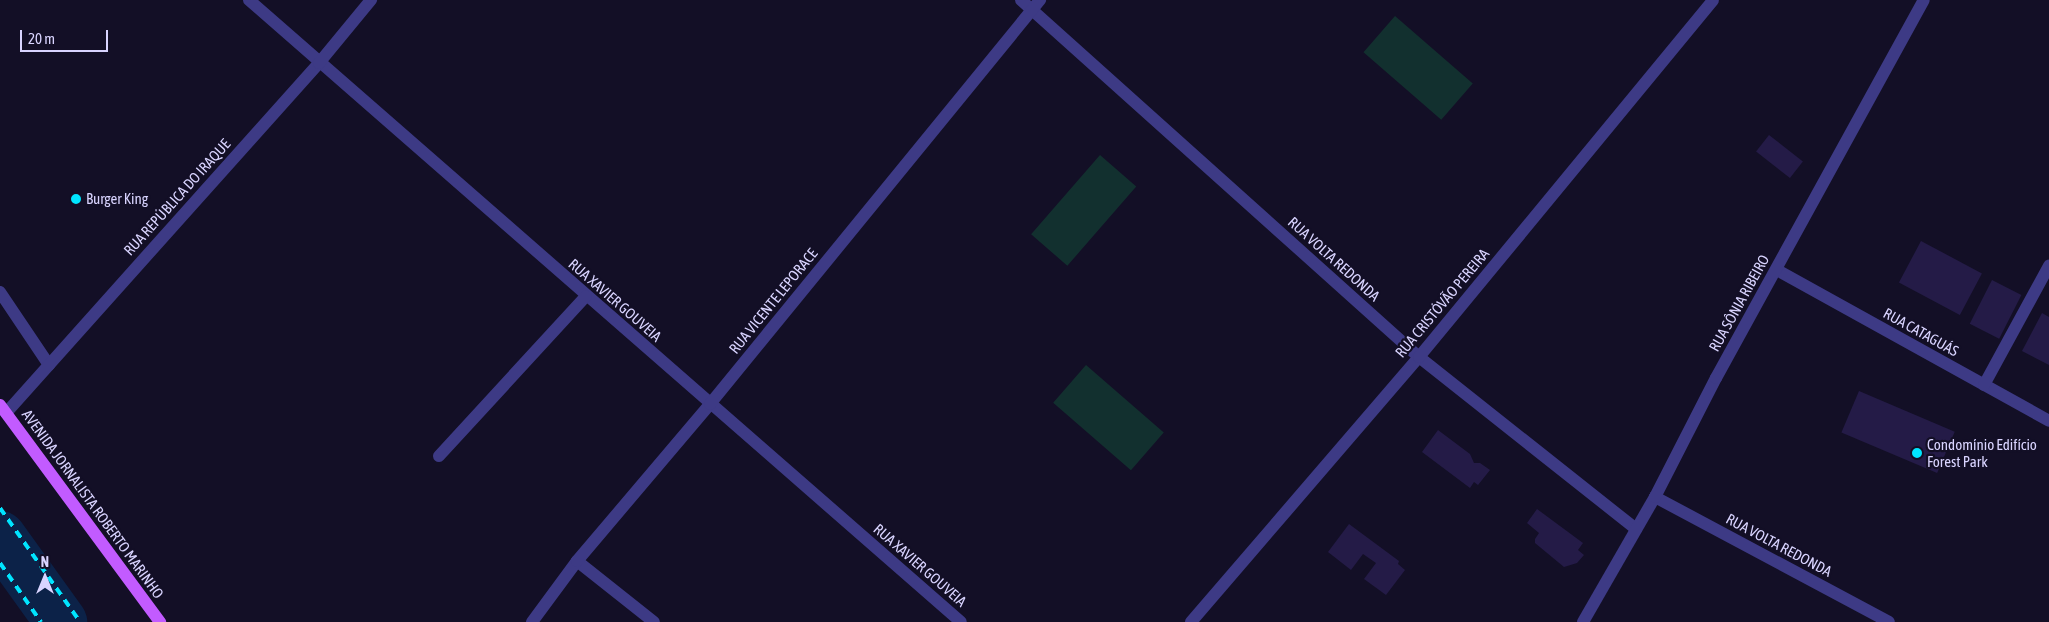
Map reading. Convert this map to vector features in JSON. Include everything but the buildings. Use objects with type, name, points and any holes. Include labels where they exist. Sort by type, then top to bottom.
[{"type":"main road","name":"AVENIDA JORNALISTA ROBERTO MARINHO","points":[[3,409],[160,622]]},
{"type":"street","name":"RUA XAVIER GOUVEIA","points":[[249,0],[961,622]]},
{"type":"street","name":"RUA REPÚBLICA DO IRAQUE","points":[[3,409],[49,365],[319,63],[371,0]]},
{"type":"street","name":"RUA VOLTA REDONDA","points":[[1021,0],[1036,5],[1419,357],[1636,529]]},
{"type":"street","name":"RUA CRISTÓVÃO PEREIRA","points":[[1191,622],[1419,357],[1713,0]]},
{"type":"street","name":"RUA SÔNIA RIBEIRO","points":[[1583,622],[1636,529],[1716,378],[1924,0]]},
{"type":"street","name":"RUA VICENTE LEPORACE","points":[[532,622],[577,561],[710,404],[1036,5]]},
{"type":"street","points":[[1984,385],[2049,266]]},
{"type":"street","name":"RUA CATAGUÁS","points":[[1777,270],[2049,421]]},
{"type":"street","points":[[1,296],[49,365]]},
{"type":"street","points":[[439,456],[586,296]]},
{"type":"street","name":"RUA VOLTA REDONDA","points":[[1654,496],[1889,622]]},
{"type":"street","points":[[577,561],[654,622]]},
{"type":"green space","points":[[1395,16],[1473,84],[1441,120],[1364,52]]},
{"type":"green space","points":[[1100,155],[1136,186],[1067,266],[1031,234]]},
{"type":"green space","points":[[1086,365],[1164,433],[1131,470],[1053,403]]},
{"type":"waterway","points":[[0,537],[61,622]]},
{"type":"railway","points":[[0,508],[80,622]]},
{"type":"railway","points":[[0,563],[41,622]]},
{"type":"place","name":"Burger King","points":[[76,199]]},
{"type":"place","name":"Condomínio Edifício Forest Park","points":[[1917,453]]}]
